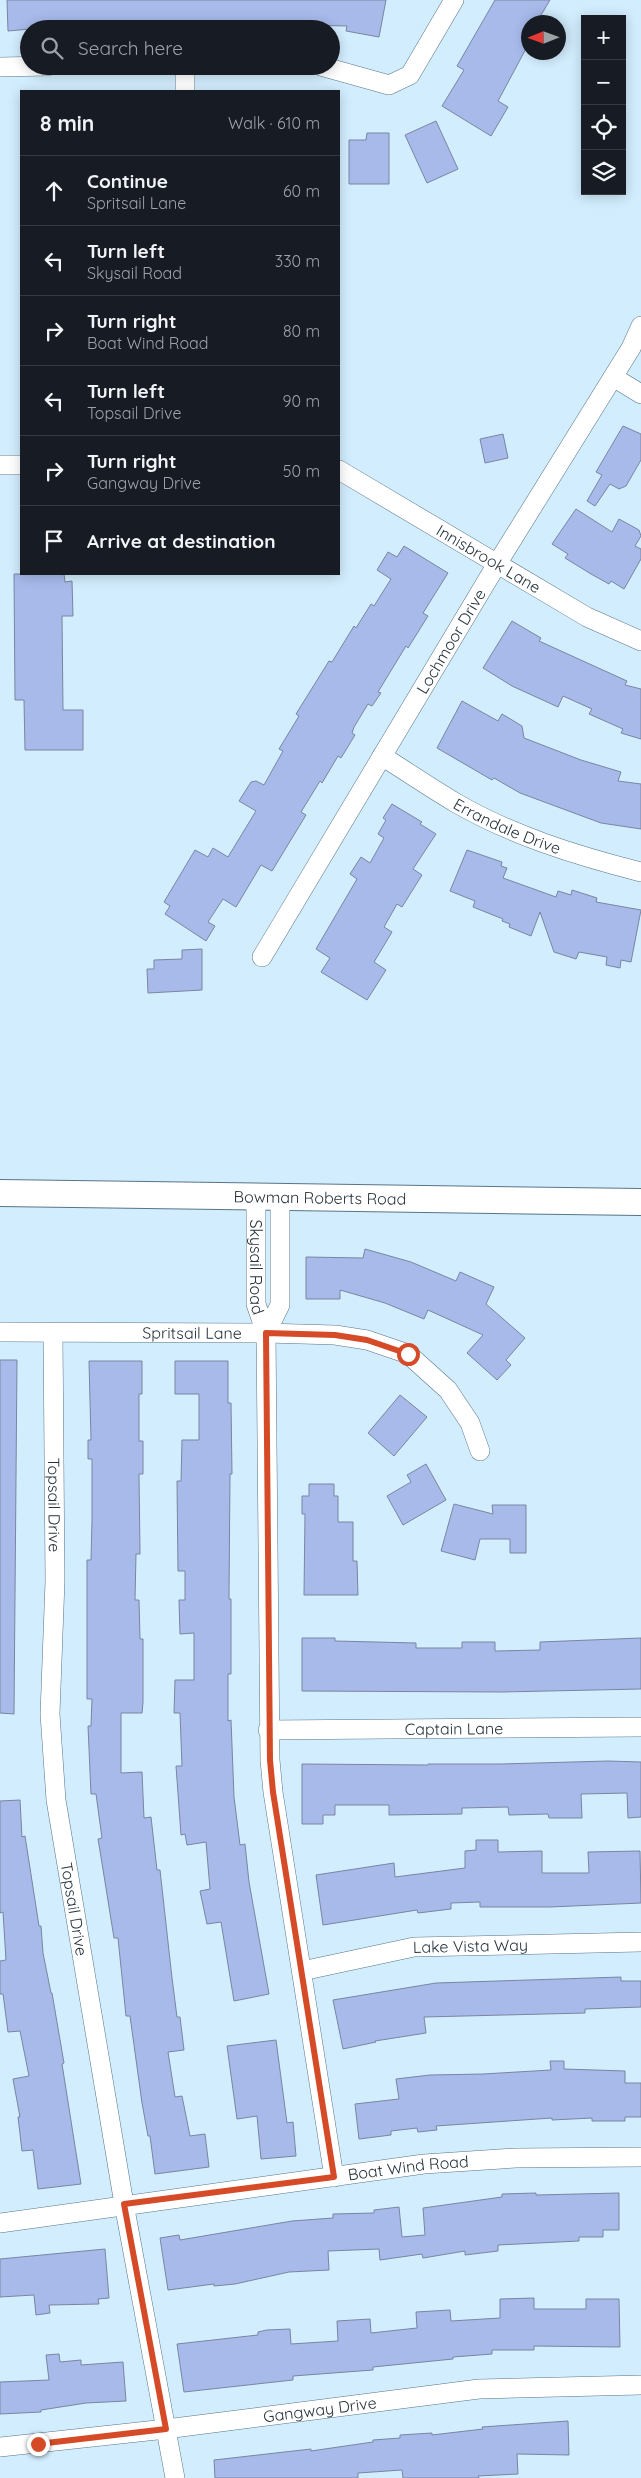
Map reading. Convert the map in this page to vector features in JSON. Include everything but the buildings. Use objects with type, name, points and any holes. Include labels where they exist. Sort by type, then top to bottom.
[{"type":"street","points":[[340,72],[389,86],[410,75],[454,0]]},
{"type":"street","points":[[0,67],[20,67]]},
{"type":"street","points":[[185,75],[185,90]]},
{"type":"street","name":"Lochmoor Drive","points":[[262,958],[497,564],[613,377],[641,326]]},
{"type":"street","points":[[613,377],[641,394]]},
{"type":"street","points":[[0,465],[20,465]]},
{"type":"street","name":"Innisbrook Lane","points":[[340,471],[587,617],[641,641]]},
{"type":"street","name":"Errandale Drive","points":[[382,756],[458,804],[528,837],[592,860],[641,872]]},
{"type":"street","name":"Bowman Roberts Road","points":[[0,1193],[641,1202]]},
{"type":"street","name":"Skysail Road","points":[[268,1198],[280,1305],[266,1333],[268,1730],[273,1792],[334,2177]]},
{"type":"street","name":"Spritsail Lane","points":[[0,1332],[266,1333],[335,1335],[367,1340],[408,1354],[448,1390],[470,1423],[480,1451]]},
{"type":"street","name":"Topsail Drive","points":[[53,1333],[55,1580],[50,1714],[56,1800],[124,2204],[174,2478]]},
{"type":"street","name":"Captain Lane","points":[[268,1730],[641,1727]]},
{"type":"street","name":"Lake Vista Way","points":[[302,1971],[414,1947],[641,1942]]},
{"type":"street","name":"Boat Wind Road","points":[[0,2223],[124,2204],[424,2164],[516,2158],[641,2156]]},
{"type":"street","name":"Gangway Drive","points":[[0,2447],[166,2429],[480,2389],[641,2385]]},
{"type":"route","points":[[38,2444],[166,2429],[124,2204],[334,2177],[273,1792],[270,1760],[268,1730],[266,1333],[335,1335],[367,1340],[408,1354]]}]
